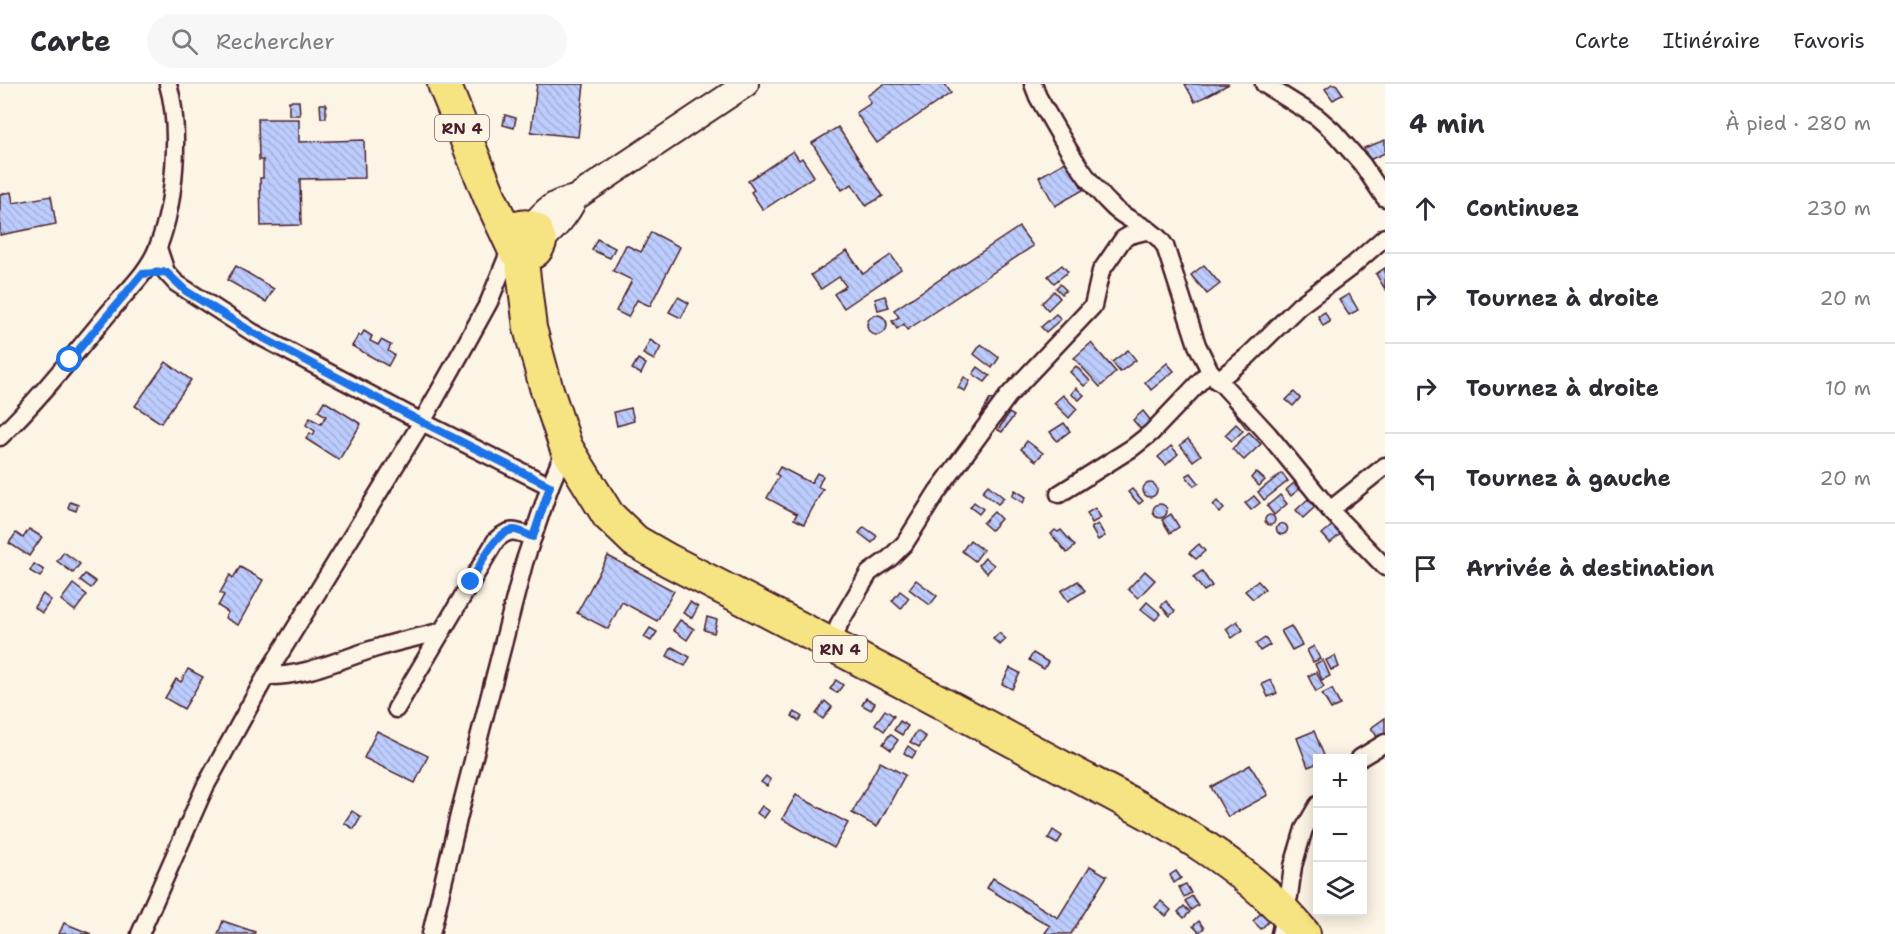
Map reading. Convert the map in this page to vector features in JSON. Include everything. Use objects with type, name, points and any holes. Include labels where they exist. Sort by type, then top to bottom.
[{"type":"highway","name":"RN 4","points":[[444,84],[480,173],[504,193],[515,206],[523,239],[530,328],[546,387],[566,447],[608,515],[635,541],[668,560],[921,690],[1163,821],[1228,863],[1282,922],[1304,934]]},
{"type":"street","points":[[0,437],[56,377],[142,274],[158,248],[176,154],[174,119],[168,84]]},
{"type":"street","points":[[140,934],[205,787],[266,676],[422,422],[523,239],[559,225],[569,212],[575,198],[746,84]]},
{"type":"street","points":[[1032,84],[1085,175],[1115,209],[1159,237],[1165,246],[1197,345],[1214,376],[1268,434],[1330,510],[1385,567]]},
{"type":"street","points":[[1264,84],[1317,117],[1333,131],[1362,164],[1385,198]]},
{"type":"street","points":[[1115,209],[1123,230],[1123,239]]},
{"type":"street","points":[[833,645],[839,624],[868,573],[890,558],[905,543],[937,492],[1008,396],[1093,306],[1101,271],[1123,239],[1149,230]]},
{"type":"street","points":[[1059,494],[1132,448],[1214,376],[1248,356],[1299,306],[1351,267],[1385,237]]},
{"type":"street","points":[[158,248],[166,272],[186,291],[252,332],[422,422],[550,486]]},
{"type":"street","points":[[142,274],[166,272]]},
{"type":"street","points":[[431,934],[524,563],[566,447]]},
{"type":"street","points":[[1330,510],[1385,466]]},
{"type":"street","points":[[396,709],[496,540],[504,533],[514,530],[533,537]]},
{"type":"street","points":[[266,676],[284,677],[300,674],[380,647],[440,632]]},
{"type":"street","points":[[1367,755],[1385,743]]},
{"type":"street","points":[[1282,922],[1289,896],[1293,866],[1304,829],[1315,808]]},
{"type":"building","points":[[537,84],[584,84],[578,137],[531,132]]},
{"type":"building","points":[[884,84],[945,84],[951,93],[877,143],[856,113],[871,103],[867,96]]},
{"type":"building","points":[[1185,84],[1229,84],[1195,102]]},
{"type":"building","points":[[1336,84],[1343,94],[1333,100],[1325,89]]},
{"type":"building","points":[[289,101],[299,101],[300,115],[289,115]]},
{"type":"building","points":[[320,104],[326,104],[326,118],[321,118]]},
{"type":"building","points":[[505,115],[516,118],[514,128],[503,125]]},
{"type":"building","points":[[258,119],[299,119],[299,142],[364,140],[365,178],[300,179],[301,225],[261,226],[260,178],[263,178],[263,160],[259,160]]},
{"type":"building","points":[[838,127],[883,196],[866,206],[852,184],[842,190],[812,143]]},
{"type":"building","points":[[1385,140],[1385,153],[1369,160],[1364,148]]},
{"type":"building","points":[[793,151],[799,160],[802,158],[814,176],[763,210],[751,192],[754,190],[748,181]]},
{"type":"building","points":[[1067,161],[1083,190],[1055,206],[1039,177]]},
{"type":"building","points":[[11,192],[13,203],[51,196],[56,224],[0,235],[0,194]]},
{"type":"building","points":[[1019,227],[1033,246],[907,330],[904,324],[897,329],[892,321],[899,317],[894,310]]},
{"type":"building","points":[[651,232],[680,247],[650,306],[637,300],[628,317],[616,311],[632,280],[613,271],[626,245],[641,252]]},
{"type":"building","points":[[597,239],[615,248],[610,258],[592,250]]},
{"type":"building","points":[[847,251],[863,274],[891,255],[901,269],[844,308],[834,294],[846,286],[839,277],[821,289],[811,275]]},
{"type":"building","points":[[1062,265],[1068,272],[1054,283],[1048,276]]},
{"type":"building","points":[[1204,265],[1220,284],[1207,294],[1191,275]]},
{"type":"building","points":[[236,266],[274,289],[266,302],[227,280]]},
{"type":"building","points":[[1385,268],[1385,289],[1376,274]]},
{"type":"building","points":[[1060,284],[1066,290],[1062,294],[1056,288]]},
{"type":"building","points":[[1054,291],[1060,298],[1048,310],[1042,303]]},
{"type":"building","points":[[1349,294],[1358,310],[1349,315],[1339,300]]},
{"type":"building","points":[[885,296],[889,307],[878,310],[875,299]]},
{"type":"building","points":[[678,297],[689,303],[681,318],[669,312]]},
{"type":"building","points":[[1325,312],[1330,322],[1323,326],[1318,316]]},
{"type":"building","points":[[1056,314],[1061,319],[1046,332],[1041,327]]},
{"type":"building","points":[[877,315],[884,318],[887,325],[884,332],[877,335],[870,332],[867,325],[870,318]]},
{"type":"building","points":[[364,331],[372,336],[370,341],[378,345],[381,340],[391,345],[388,351],[394,355],[388,366],[352,346]]},
{"type":"building","points":[[650,340],[661,347],[654,360],[643,354]]},
{"type":"building","points":[[1091,343],[1116,372],[1100,387],[1074,358]]},
{"type":"building","points":[[981,344],[999,358],[992,368],[974,354]]},
{"type":"building","points":[[1128,350],[1136,360],[1120,372],[1112,362]]},
{"type":"building","points":[[638,359],[646,364],[641,374],[632,369]]},
{"type":"building","points":[[166,362],[191,380],[161,423],[135,406]]},
{"type":"building","points":[[1167,363],[1174,371],[1151,390],[1145,382]]},
{"type":"building","points":[[1076,366],[1090,381],[1084,386],[1070,372]]},
{"type":"building","points":[[978,367],[990,376],[985,382],[973,374]]},
{"type":"building","points":[[964,377],[970,381],[965,391],[958,388]]},
{"type":"building","points":[[1076,388],[1084,395],[1079,400],[1071,394]]},
{"type":"building","points":[[1294,392],[1300,398],[1293,406],[1286,400]]},
{"type":"building","points":[[1063,395],[1077,409],[1069,418],[1054,403]]},
{"type":"building","points":[[990,399],[997,403],[987,421],[980,417]]},
{"type":"building","points":[[1235,400],[1254,423],[1247,429],[1228,405]]},
{"type":"building","points":[[324,401],[361,424],[339,460],[306,439],[310,433],[313,435],[315,431],[306,425],[310,418],[321,424],[326,416],[318,411]]},
{"type":"building","points":[[631,408],[634,421],[617,426],[614,412]]},
{"type":"building","points":[[1143,411],[1155,426],[1145,434],[1133,420]]},
{"type":"building","points":[[1009,413],[1014,416],[1002,432],[998,430]]},
{"type":"building","points":[[1064,423],[1070,431],[1057,441],[1050,432]]},
{"type":"building","points":[[1236,424],[1243,431],[1232,441],[1225,435]]},
{"type":"building","points":[[1249,432],[1261,444],[1244,460],[1232,449]]},
{"type":"building","points":[[1188,439],[1201,455],[1193,461],[1180,445]]},
{"type":"building","points":[[1027,441],[1043,453],[1036,461],[1021,449]]},
{"type":"building","points":[[1171,446],[1178,454],[1166,465],[1158,457]]},
{"type":"building","points":[[780,467],[811,483],[817,473],[823,476],[818,487],[823,489],[804,524],[794,519],[797,514],[767,498],[779,476],[776,474]]},
{"type":"building","points":[[1256,472],[1265,480],[1259,486],[1251,478]]},
{"type":"building","points":[[1191,473],[1199,483],[1194,486],[1186,476]]},
{"type":"building","points":[[1282,473],[1288,481],[1264,500],[1258,492]]},
{"type":"building","points":[[1150,483],[1155,485],[1157,490],[1155,495],[1150,497],[1145,495],[1143,490],[1145,485]]},
{"type":"building","points":[[1294,483],[1299,489],[1291,496],[1286,490]]},
{"type":"building","points":[[988,485],[1004,498],[998,504],[982,492]]},
{"type":"building","points":[[1132,489],[1143,501],[1139,504],[1128,492]]},
{"type":"building","points":[[1015,490],[1026,497],[1023,503],[1012,496]]},
{"type":"building","points":[[1280,495],[1287,504],[1274,515],[1267,506]]},
{"type":"building","points":[[1254,496],[1260,503],[1251,510],[1245,503]]},
{"type":"building","points":[[1308,499],[1315,507],[1303,518],[1296,510]]},
{"type":"building","points":[[1217,501],[1224,509],[1219,513],[1213,505]]},
{"type":"building","points":[[70,502],[78,505],[76,511],[68,508]]},
{"type":"building","points":[[974,502],[983,509],[979,514],[970,507]]},
{"type":"building","points":[[1160,504],[1165,506],[1167,511],[1165,516],[1160,518],[1155,516],[1153,511],[1155,506]]},
{"type":"building","points":[[1095,508],[1101,518],[1092,523],[1087,513]]},
{"type":"building","points":[[994,512],[1001,519],[991,530],[983,523]]},
{"type":"building","points":[[1171,514],[1179,527],[1170,533],[1162,520]]},
{"type":"building","points":[[1270,515],[1274,516],[1274,524],[1270,525],[1266,524],[1265,520],[1266,516]]},
{"type":"building","points":[[1335,523],[1343,532],[1330,543],[1322,534]]},
{"type":"building","points":[[1098,524],[1105,536],[1098,540],[1091,528]]},
{"type":"building","points":[[1282,524],[1286,525],[1286,533],[1282,534],[1278,533],[1277,529],[1278,525]]},
{"type":"building","points":[[864,527],[877,536],[872,543],[859,533]]},
{"type":"building","points":[[29,529],[42,537],[29,556],[9,543],[16,533],[23,538]]},
{"type":"building","points":[[1055,530],[1058,532],[1061,530],[1075,546],[1067,553],[1051,534]]},
{"type":"building","points":[[970,540],[983,550],[975,561],[962,551]]},
{"type":"building","points":[[1199,544],[1205,551],[1196,559],[1189,553]]},
{"type":"building","points":[[64,552],[80,564],[73,573],[57,561]]},
{"type":"building","points":[[608,556],[674,591],[657,621],[622,602],[608,629],[577,613]]},
{"type":"building","points":[[985,558],[994,565],[987,573],[979,565]]},
{"type":"building","points":[[34,564],[44,570],[40,577],[30,571]]},
{"type":"building","points":[[240,567],[263,580],[238,625],[225,618],[228,612],[218,606],[224,595],[220,593],[230,575],[233,578]]},
{"type":"building","points":[[1145,571],[1155,580],[1138,598],[1128,589]]},
{"type":"building","points":[[1202,571],[1212,586],[1204,591],[1193,577]]},
{"type":"building","points":[[85,574],[96,582],[91,588],[80,580]]},
{"type":"building","points":[[916,580],[937,596],[930,605],[909,589]]},
{"type":"building","points":[[1078,581],[1085,591],[1068,601],[1061,591]]},
{"type":"building","points":[[1258,581],[1265,589],[1253,599],[1245,591]]},
{"type":"building","points":[[73,584],[87,595],[75,611],[61,600]]},
{"type":"building","points":[[900,591],[909,598],[901,609],[892,601]]},
{"type":"building","points":[[43,594],[51,600],[42,613],[34,607]]},
{"type":"building","points":[[1166,601],[1175,611],[1170,616],[1161,606]]},
{"type":"building","points":[[690,602],[698,607],[692,618],[683,613]]},
{"type":"building","points":[[1147,602],[1161,614],[1155,620],[1141,609]]},
{"type":"building","points":[[707,617],[717,620],[714,633],[704,630]]},
{"type":"building","points":[[680,620],[694,629],[687,640],[673,630]]},
{"type":"building","points":[[1237,621],[1243,630],[1232,638],[1226,629]]},
{"type":"building","points":[[1291,626],[1302,645],[1292,650],[1281,631]]},
{"type":"building","points":[[650,628],[657,632],[651,641],[644,637]]},
{"type":"building","points":[[999,633],[1006,639],[1000,645],[993,639]]},
{"type":"building","points":[[1265,638],[1270,645],[1260,651],[1256,644]]},
{"type":"building","points":[[1314,646],[1320,659],[1313,662],[1307,650]]},
{"type":"building","points":[[672,647],[690,657],[685,666],[667,656]]},
{"type":"building","points":[[1033,653],[1048,662],[1044,669],[1029,660]]},
{"type":"building","points":[[1335,656],[1339,667],[1331,670],[1326,660]]},
{"type":"building","points":[[1323,660],[1330,676],[1322,680],[1315,664]]},
{"type":"building","points":[[1010,668],[1020,673],[1012,689],[1002,684]]},
{"type":"building","points":[[188,669],[203,677],[184,709],[165,698],[176,679],[181,682]]},
{"type":"building","points":[[1316,672],[1324,687],[1316,692],[1308,676]]},
{"type":"building","points":[[836,680],[843,685],[837,693],[830,689]]},
{"type":"building","points":[[1271,680],[1277,693],[1268,697],[1262,684]]},
{"type":"building","points":[[1332,689],[1340,705],[1331,709],[1322,694]]},
{"type":"building","points":[[866,698],[875,703],[871,710],[862,705]]},
{"type":"building","points":[[825,701],[832,707],[823,719],[816,714]]},
{"type":"building","points":[[885,710],[894,716],[884,731],[875,724]]},
{"type":"building","points":[[795,712],[802,717],[799,721],[792,716]]},
{"type":"building","points":[[1385,718],[1385,733],[1378,738],[1371,728]]},
{"type":"building","points":[[900,721],[908,726],[902,735],[894,730]]},
{"type":"building","points":[[377,731],[428,756],[415,783],[364,758]]},
{"type":"building","points":[[917,731],[926,737],[919,747],[910,742]]},
{"type":"building","points":[[1314,731],[1323,754],[1313,754],[1313,765],[1308,767],[1297,738]]},
{"type":"building","points":[[890,734],[898,740],[891,750],[883,744]]},
{"type":"building","points":[[908,746],[916,752],[912,758],[904,753]]},
{"type":"building","points":[[880,762],[905,775],[877,827],[852,813]]},
{"type":"building","points":[[1250,765],[1268,795],[1228,817],[1211,787]]},
{"type":"building","points":[[766,776],[771,780],[767,786],[761,782]]},
{"type":"building","points":[[796,795],[848,823],[834,848],[782,819]]},
{"type":"building","points":[[762,806],[769,811],[764,818],[757,813]]},
{"type":"building","points":[[352,811],[361,817],[354,829],[344,823]]},
{"type":"building","points":[[1053,830],[1062,836],[1057,844],[1048,839]]},
{"type":"building","points":[[1090,866],[1107,876],[1071,934],[1045,933],[1050,926],[987,888],[993,878],[1058,918]]},
{"type":"building","points":[[1176,871],[1181,878],[1174,883],[1170,875]]},
{"type":"building","points":[[1186,884],[1191,893],[1184,897],[1179,887]]},
{"type":"building","points":[[1192,896],[1198,905],[1191,910],[1185,901]]},
{"type":"building","points":[[1161,901],[1171,910],[1166,916],[1155,907]]},
{"type":"building","points":[[1184,906],[1190,912],[1184,918],[1178,912]]},
{"type":"building","points":[[1262,912],[1270,920],[1261,929],[1253,921]]},
{"type":"building","points":[[223,921],[255,932],[254,934],[218,934]]},
{"type":"building","points":[[1199,921],[1204,928],[1199,932],[1193,926]]},
{"type":"building","points":[[64,923],[91,934],[59,934]]},
{"type":"route","points":[[70,360],[142,274],[166,272],[186,291],[252,332],[422,422],[550,486],[533,537],[514,530],[504,533],[496,540],[471,582]]}]
